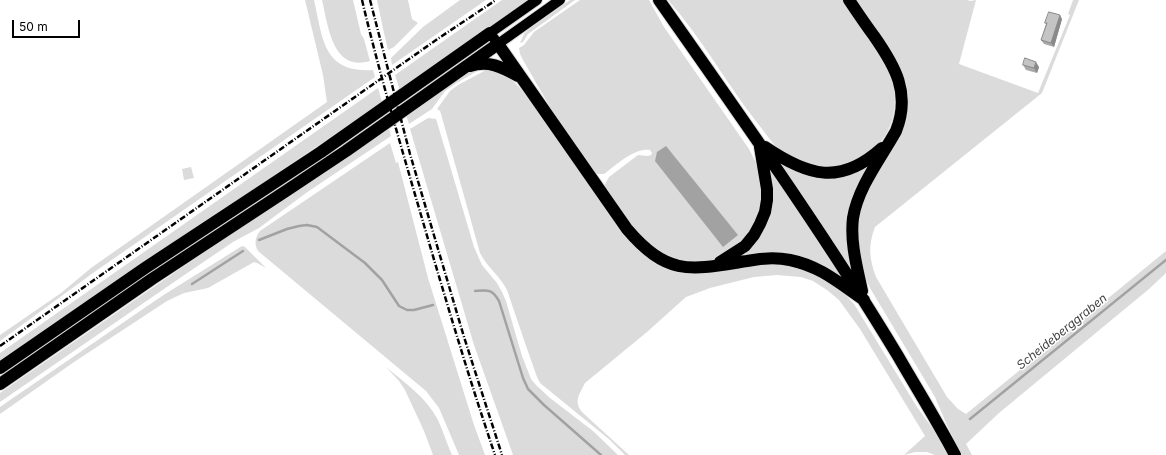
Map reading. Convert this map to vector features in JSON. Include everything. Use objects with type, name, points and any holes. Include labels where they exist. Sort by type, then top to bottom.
[{"type":"highway","points":[[659,0],[814,223],[864,300],[940,427],[955,455]]},
{"type":"highway","points":[[849,0],[888,57],[899,80],[901,94],[901,114],[899,122],[890,141],[865,184],[853,218],[853,241],[856,264],[864,300]]},
{"type":"highway","points":[[0,368],[152,264],[332,145],[490,33]]},
{"type":"highway","points":[[0,384],[152,279],[332,160],[498,44],[627,229],[647,250],[658,258],[669,264],[680,267],[699,268],[764,258],[789,259],[804,263],[833,277],[864,300]]},
{"type":"highway","points":[[464,68],[475,64],[487,63],[502,67],[521,77]]},
{"type":"highway","points":[[760,144],[796,165],[816,172],[826,173],[848,170],[860,165],[872,157],[890,141]]},
{"type":"highway","points":[[716,265],[745,246],[754,235],[765,212],[767,189],[760,144]]},
{"type":"main road","points":[[537,0],[490,33],[498,44],[560,0]]},
{"type":"shaded area","points":[[305,0],[314,0],[323,40],[328,51],[335,59],[344,66],[356,69],[373,70],[375,77],[93,273],[0,341],[0,335],[61,293],[91,268],[327,102],[323,75]]},
{"type":"shaded area","points":[[322,0],[353,0],[361,34],[364,39],[370,61],[361,63],[352,62],[346,59],[336,48],[327,24]]},
{"type":"shaded area","points":[[377,0],[408,0],[412,19],[418,23],[394,47],[388,50],[384,33]]},
{"type":"shaded area","points":[[460,0],[486,0],[392,65],[391,58],[423,27]]},
{"type":"shaded area","points":[[502,0],[528,0],[400,91],[395,75]]},
{"type":"shaded area","points":[[570,0],[575,0],[528,34],[523,42],[520,43],[524,34],[528,30]]},
{"type":"shaded area","points":[[580,0],[649,0],[664,27],[749,149],[759,169],[763,193],[760,211],[744,240],[717,258],[697,262],[678,260],[657,250],[648,243],[631,225],[604,186],[609,177],[638,155],[651,155],[652,153],[650,150],[638,151],[632,154],[604,174],[594,172],[557,119],[523,60],[519,48],[524,45],[534,32]]},
{"type":"shaded area","points":[[668,0],[842,0],[872,41],[890,74],[895,102],[893,118],[887,132],[867,155],[854,162],[839,167],[819,168],[783,153],[766,135],[702,44]]},
{"type":"shaded area","points":[[855,0],[976,0],[959,64],[1038,93],[1070,15],[1068,14],[1073,0],[1079,0],[1042,93],[875,227],[871,240],[870,252],[876,277],[947,397],[958,409],[966,414],[1166,251],[1166,273],[1149,289],[999,413],[966,444],[972,455],[962,455],[935,397],[870,288],[859,263],[857,221],[865,194],[902,133],[907,118],[908,93],[906,82],[897,61]]},
{"type":"shaded area","points":[[488,69],[506,74],[520,88],[633,245],[654,263],[679,273],[704,274],[754,263],[801,266],[840,289],[854,304],[917,407],[941,440],[948,455],[915,452],[904,455],[925,436],[860,329],[839,300],[827,290],[813,281],[801,277],[777,275],[754,277],[710,288],[686,297],[647,332],[585,383],[578,398],[578,405],[580,409],[629,455],[625,455],[610,440],[540,383],[507,290],[480,253],[441,114],[437,109],[450,91]]},
{"type":"shaded area","points":[[472,70],[479,70],[445,91],[432,109],[409,124],[406,115]]},
{"type":"shaded area","points":[[378,88],[382,102],[0,360],[0,353]]},
{"type":"shaded area","points":[[428,118],[436,119],[474,247],[482,265],[497,283],[506,301],[522,356],[531,379],[550,398],[593,431],[618,455],[513,455],[474,345],[410,129]]},
{"type":"shaded area","points":[[389,128],[391,136],[306,193],[259,228],[233,242],[0,402],[0,393],[238,229]]},
{"type":"shaded area","points":[[390,143],[396,163],[398,162],[428,278],[474,425],[485,455],[459,455],[439,408],[426,391],[258,251],[256,246],[256,239],[260,231]]},
{"type":"shaded area","points":[[666,146],[738,235],[723,247],[655,161],[657,152]]},
{"type":"shaded area","points":[[775,158],[807,175],[874,160],[857,191],[852,270]]},
{"type":"shaded area","points":[[765,162],[846,282],[823,266],[738,258],[761,231]]},
{"type":"shaded area","points":[[191,167],[194,178],[184,180],[182,169]]},
{"type":"shaded area","points":[[242,246],[245,247],[266,268],[254,262],[208,288],[184,293],[167,301],[74,362],[0,414],[0,407],[162,296]]},
{"type":"shaded area","points":[[386,367],[415,391],[433,412],[438,420],[452,455],[433,455],[424,431],[405,390]]},
{"type":"building","points":[[1049,12],[1060,15],[1051,43],[1041,40]]},
{"type":"building","points":[[1025,58],[1036,62],[1034,68],[1023,65]]},
{"type":"waterway","points":[[259,240],[299,226],[307,225],[317,227],[365,263],[382,280],[399,306],[407,310],[414,310],[433,305]]},
{"type":"waterway","points":[[192,284],[243,251]]},
{"type":"waterway","name":"Scheideberggraben","points":[[970,419],[1166,260]]},
{"type":"waterway","points":[[475,291],[490,291],[499,301],[523,378],[528,389],[601,455]]},
{"type":"railway","points":[[362,0],[385,90],[428,239],[460,347],[495,455]]},
{"type":"railway","points":[[370,0],[410,154],[464,337],[502,455]]},
{"type":"railway","points":[[0,346],[439,38],[496,0]]}]
